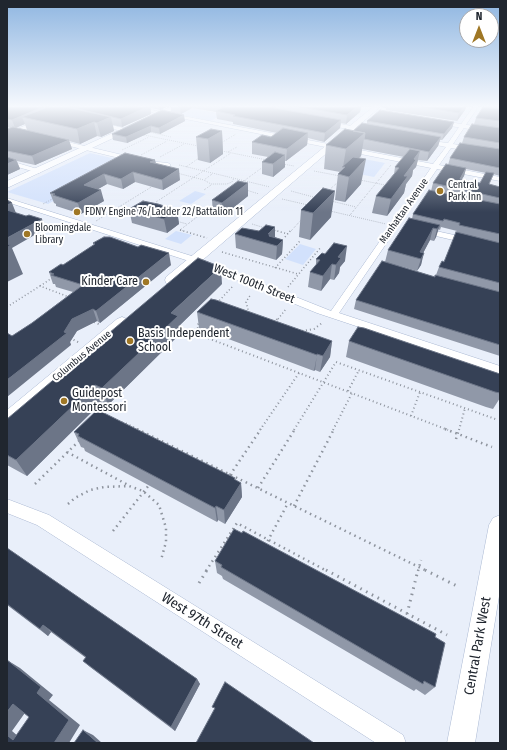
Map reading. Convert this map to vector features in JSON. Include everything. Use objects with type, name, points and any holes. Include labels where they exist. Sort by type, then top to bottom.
[{"type":"main road","points":[[7,185],[101,142]]},
{"type":"main road","points":[[160,290],[195,260],[220,246],[241,222],[336,142]]},
{"type":"main road","name":"Columbus Avenue","points":[[7,420],[132,314]]},
{"type":"main road","name":"Central Park West","points":[[461,743],[500,525]]},
{"type":"street","points":[[57,142],[148,163],[168,165]]},
{"type":"street","points":[[304,142],[500,179]]},
{"type":"street","points":[[432,142],[500,154]]},
{"type":"street","name":"Manhattan Avenue","points":[[333,315],[405,225],[435,167],[452,142]]},
{"type":"street","points":[[7,162],[39,171]]},
{"type":"street","name":"West 100th Street","points":[[7,200],[195,260],[333,315],[500,370]]},
{"type":"street","points":[[405,225],[500,248]]},
{"type":"street","name":"West 97th Street","points":[[7,506],[43,520],[395,743]]},
{"type":"path","points":[[122,150],[138,142]]},
{"type":"path","points":[[141,155],[164,142]]},
{"type":"path","points":[[179,142],[198,146]]},
{"type":"path","points":[[218,145],[223,142]]},
{"type":"path","points":[[159,157],[185,143]]},
{"type":"path","points":[[228,152],[237,147]]},
{"type":"path","points":[[221,151],[271,161]]},
{"type":"path","points":[[156,202],[231,153]]},
{"type":"path","points":[[185,167],[202,156]]},
{"type":"path","points":[[277,163],[296,166],[293,169]]},
{"type":"path","points":[[350,215],[393,163]]},
{"type":"path","points":[[179,165],[271,187]]},
{"type":"path","points":[[240,184],[266,165]]},
{"type":"path","points":[[311,173],[315,170],[342,176],[327,193]]},
{"type":"path","points":[[175,173],[204,180],[211,184],[230,186]]},
{"type":"path","points":[[204,180],[208,175],[214,173]]},
{"type":"path","points":[[224,185],[232,182],[234,178]]},
{"type":"path","points":[[356,179],[388,186]]},
{"type":"path","points":[[204,190],[211,184]]},
{"type":"path","points":[[87,226],[155,185]]},
{"type":"path","points":[[242,190],[262,194]]},
{"type":"path","points":[[291,192],[321,199]]},
{"type":"path","points":[[42,204],[56,196]]},
{"type":"path","points":[[282,199],[314,207]]},
{"type":"path","points":[[328,200],[356,207]]},
{"type":"path","points":[[218,201],[180,230],[275,268],[298,274]]},
{"type":"path","points":[[106,209],[139,218]]},
{"type":"path","points":[[328,210],[387,224]]},
{"type":"path","points":[[285,237],[304,218]]},
{"type":"path","points":[[174,221],[187,224]]},
{"type":"path","points":[[241,222],[288,234]]},
{"type":"path","points":[[275,268],[300,241]]},
{"type":"path","points":[[288,287],[321,247]]},
{"type":"path","points":[[7,307],[52,278]]},
{"type":"path","points":[[40,286],[74,299]]},
{"type":"path","points":[[216,303],[233,286]]},
{"type":"path","points":[[251,294],[246,302],[249,313],[252,317]]},
{"type":"path","points":[[270,327],[286,309]]},
{"type":"path","points":[[205,315],[197,325],[205,337],[492,447]]},
{"type":"path","points":[[89,320],[101,325]]},
{"type":"path","points":[[297,332],[314,329],[322,323]]},
{"type":"path","points":[[67,337],[80,343]]},
{"type":"path","points":[[258,488],[336,362],[498,420]]},
{"type":"path","points":[[348,392],[359,370]]},
{"type":"path","points":[[230,475],[299,373]]},
{"type":"path","points":[[411,416],[420,392]]},
{"type":"path","points":[[294,506],[352,393]]},
{"type":"path","points":[[456,439],[465,408]]},
{"type":"path","points":[[114,422],[125,422],[230,475],[419,566],[458,587]]},
{"type":"path","points":[[35,484],[84,436]]},
{"type":"path","points":[[68,452],[129,486],[144,491],[159,505],[166,528],[166,542],[161,560]]},
{"type":"path","points":[[113,531],[148,485]]},
{"type":"path","points":[[68,504],[75,498],[90,490],[104,487],[129,486]]},
{"type":"path","points":[[264,546],[288,503]]},
{"type":"path","points":[[199,583],[237,523],[447,635]]},
{"type":"path","points":[[407,614],[421,560]]},
{"type":"path","points":[[370,600],[372,595]]},
{"type":"shaded area","points":[[90,153],[125,161],[48,204],[7,192]]},
{"type":"shaded area","points":[[364,159],[385,163],[374,177],[359,174]]},
{"type":"shaded area","points":[[195,191],[206,194],[191,204],[179,201]]},
{"type":"shaded area","points":[[176,231],[192,235],[181,244],[165,239]]},
{"type":"shaded area","points":[[300,244],[316,249],[303,265],[285,259]]},
{"type":"building","points":[[7,142],[64,142],[32,156],[7,151]]},
{"type":"building","points":[[252,142],[296,142],[287,149]]},
{"type":"building","points":[[330,142],[354,142],[346,149],[326,145]]},
{"type":"building","points":[[379,142],[437,142],[429,152]]},
{"type":"building","points":[[460,143],[500,149],[500,168],[450,158]]},
{"type":"building","points":[[410,149],[420,151],[414,159],[416,160],[404,176],[408,176],[391,199],[376,196],[399,168],[395,167]]},
{"type":"building","points":[[275,152],[285,155],[273,164],[262,162]]},
{"type":"building","points":[[125,153],[155,160],[150,162],[179,169],[162,180],[133,172],[121,179],[104,174],[84,185],[101,190],[78,203],[50,193]]},
{"type":"building","points":[[7,157],[16,160],[7,164]]},
{"type":"building","points":[[353,157],[366,159],[349,177],[338,174],[345,167],[342,167]]},
{"type":"building","points":[[446,164],[466,168],[460,179],[480,183],[486,172],[494,173],[489,184],[500,187],[500,198],[433,183]]},
{"type":"building","points":[[238,181],[248,183],[222,203],[212,200]]},
{"type":"building","points":[[323,188],[335,191],[313,213],[301,210]]},
{"type":"building","points":[[429,190],[500,204],[500,234],[459,225],[460,223],[444,219],[443,221],[413,214]]},
{"type":"building","points":[[7,200],[11,202],[12,203],[7,205]]},
{"type":"building","points":[[143,201],[177,210],[164,219],[129,209]]},
{"type":"building","points":[[7,210],[26,216],[29,215],[42,219],[7,238]]},
{"type":"building","points":[[409,218],[440,225],[437,229],[433,228],[420,252],[424,253],[421,259],[388,250]]},
{"type":"building","points":[[266,225],[275,227],[268,234],[270,234],[269,236],[283,240],[277,246],[235,234],[242,228],[259,231]]},
{"type":"building","points":[[456,232],[500,243],[500,283],[439,267],[442,261],[444,262]]},
{"type":"building","points":[[104,237],[110,237],[138,247],[141,245],[169,253],[96,311],[93,309],[72,319],[64,332],[67,333],[7,380],[7,333],[12,336],[83,285],[51,275],[54,274],[49,272],[61,264],[63,265],[95,244],[93,243]]},
{"type":"building","points":[[334,243],[347,246],[338,257],[341,258],[336,265],[332,264],[323,276],[310,272],[320,260],[316,259],[322,253],[325,254]]},
{"type":"building","points":[[198,258],[221,267],[171,313],[178,316],[102,388],[95,385],[16,460],[7,455],[7,419]]},
{"type":"building","points":[[382,261],[435,277],[435,275],[500,292],[500,345],[356,300]]},
{"type":"building","points":[[211,299],[332,341],[323,356],[317,355],[197,312]]},
{"type":"building","points":[[358,327],[500,374],[500,393],[349,341]]},
{"type":"building","points":[[96,411],[102,412],[235,478],[234,479],[241,483],[224,510],[216,506],[215,508],[78,436],[79,434],[74,432]]},
{"type":"building","points":[[234,529],[242,533],[243,531],[436,634],[435,637],[445,643],[435,687],[424,681],[423,684],[221,567],[222,565],[215,561]]},
{"type":"building","points":[[7,548],[197,679],[171,727],[83,661],[86,657],[43,625],[40,629],[7,604]]},
{"type":"building","points":[[7,660],[41,687],[37,693],[69,720],[54,743],[7,743],[7,735],[13,740],[29,717],[13,704],[7,712]]},
{"type":"building","points":[[225,682],[314,743],[196,743],[215,708],[212,707]]},
{"type":"building","points":[[83,730],[98,743],[74,743]]},
{"type":"place","name":"Central Park Inn","points":[[440,191]]},
{"type":"place","name":"FDNY Engine 76/Ladder 22/Battalion 11","points":[[77,212]]},
{"type":"place","name":"Bloomingdale Library","points":[[27,234]]},
{"type":"place","name":"Kinder Care","points":[[146,282]]},
{"type":"place","name":"Basis Independent School","points":[[130,341]]},
{"type":"place","name":"Guidepost Montessori","points":[[64,401]]}]
